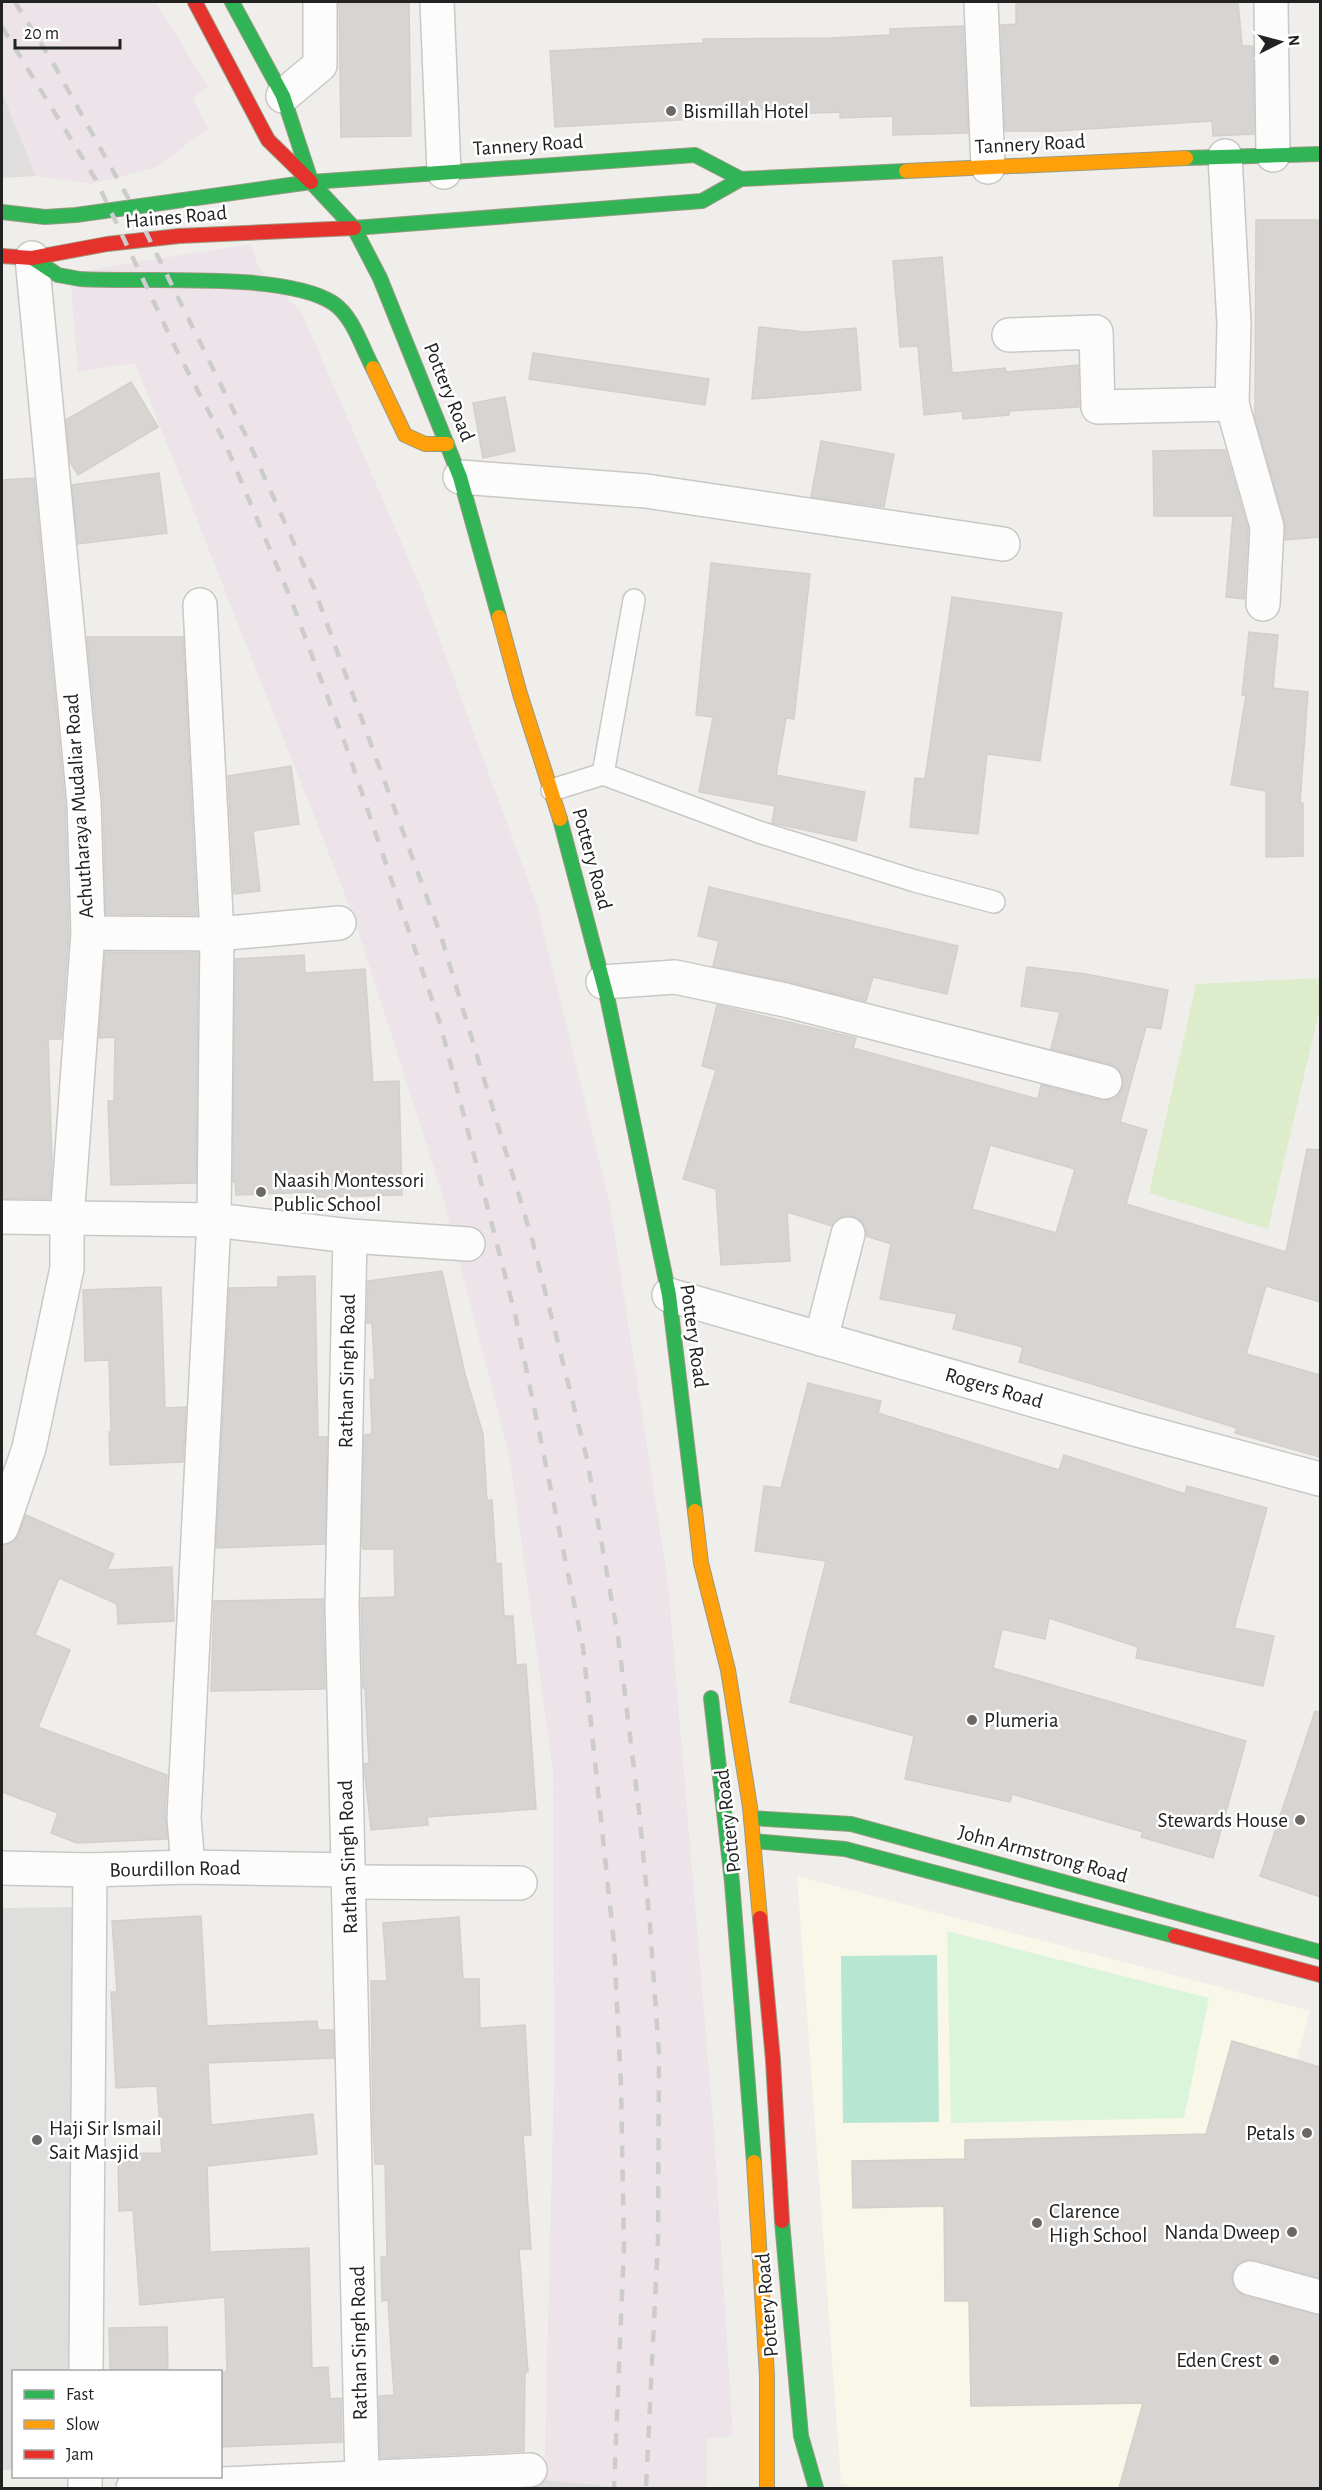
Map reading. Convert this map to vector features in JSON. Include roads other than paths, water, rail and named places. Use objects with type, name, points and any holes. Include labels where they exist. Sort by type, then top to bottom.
[{"type":"main road","points":[[195,2],[268,140],[311,183]]},
{"type":"main road","points":[[232,2],[283,96],[311,183]]},
{"type":"main road","name":"Tannery Road","points":[[354,228],[702,201],[741,179],[1225,156],[1320,154]]},
{"type":"main road","name":"Tannery Road","points":[[311,183],[695,155],[741,179]]},
{"type":"main road","name":"Haines Road","points":[[2,212],[45,217],[76,215],[311,183]]},
{"type":"main road","name":"Pottery Road","points":[[311,183],[354,228],[380,278],[460,477],[520,694],[552,790],[603,982],[669,1295],[701,1563],[728,1670],[751,1818],[773,2060],[784,2264],[801,2436],[816,2488]]},
{"type":"main road","name":"Haines Road","points":[[9,257],[179,236],[354,228]]},
{"type":"main road","points":[[9,257],[58,275],[80,279],[261,285],[300,289],[318,295],[333,303],[349,321],[405,435],[417,443],[429,446],[447,444]]},
{"type":"main road","points":[[701,1563],[705,1638]]},
{"type":"main road","points":[[708,1682],[716,1738],[747,2051],[765,2333],[768,2488]]},
{"type":"main road","name":"John Armstrong Road","points":[[751,1818],[851,1824],[1320,1952]]},
{"type":"main road","points":[[753,1840],[845,1849],[1320,1975]]},
{"type":"street","points":[[283,96],[320,65],[320,2]]},
{"type":"street","points":[[436,2],[444,172]]},
{"type":"street","points":[[981,2],[988,167]]},
{"type":"street","points":[[1271,2],[1273,155]]},
{"type":"street","points":[[1225,156],[1234,324],[1232,404],[1267,527],[1263,604]]},
{"type":"street","name":"Achutharaya Mudaliar Road","points":[[2,1527],[32,1437],[67,1268],[67,1219],[88,933],[84,803],[9,257]]},
{"type":"street","points":[[1009,335],[1096,332],[1098,407],[1232,404]]},
{"type":"street","points":[[460,477],[646,491],[1003,544]]},
{"type":"street","points":[[188,1867],[184,1818],[214,1220],[217,934],[200,605]]},
{"type":"street","points":[[88,933],[217,934],[339,923]]},
{"type":"street","points":[[603,982],[675,977],[785,1000],[1105,1082]]},
{"type":"street","points":[[2,1217],[214,1220],[350,1236],[468,1244]]},
{"type":"street","points":[[821,1339],[848,1234]]},
{"type":"street","name":"Rathan Singh Road","points":[[350,1236],[342,1604],[362,2478]]},
{"type":"street","name":"Rogers Road","points":[[669,1295],[1134,1429],[1320,1479]]},
{"type":"street","name":"Bourdillon Road","points":[[2,1868],[90,1870],[188,1867],[520,1883]]},
{"type":"street","points":[[86,2370],[90,1870]]},
{"type":"street","points":[[1250,2278],[1320,2296]]},
{"type":"street","points":[[133,2488],[530,2470]]},
{"type":"lane","points":[[603,774],[634,600]]},
{"type":"lane","points":[[552,790],[603,774],[759,832],[994,902]]},
{"type":"railway","points":[[15,2],[53,63],[137,214],[246,436],[314,588],[441,936],[532,1239],[587,1459],[618,1637],[639,1810],[650,1926],[659,2054],[658,2239],[646,2488]]},
{"type":"railway","points":[[2,27],[96,180],[176,349],[225,443],[290,597],[346,746],[440,1023],[515,1314],[583,1647],[614,1944],[621,2086],[624,2246],[614,2488]]},
{"type":"place","name":"Bismillah Hotel","points":[[671,111]]},
{"type":"place","name":"Naasih Montessori Public School","points":[[261,1192]]},
{"type":"place","name":"Plumeria","points":[[972,1720]]},
{"type":"place","name":"Stewards House","points":[[1300,1820]]},
{"type":"place","name":"Petals","points":[[1307,2133]]},
{"type":"place","name":"Haji Sir Ismail Sait Masjid","points":[[37,2140]]},
{"type":"place","name":"Clarence High School","points":[[1037,2223]]},
{"type":"place","name":"Nanda Dweep","points":[[1292,2232]]},
{"type":"place","name":"Eden Crest","points":[[1274,2360]]}]
